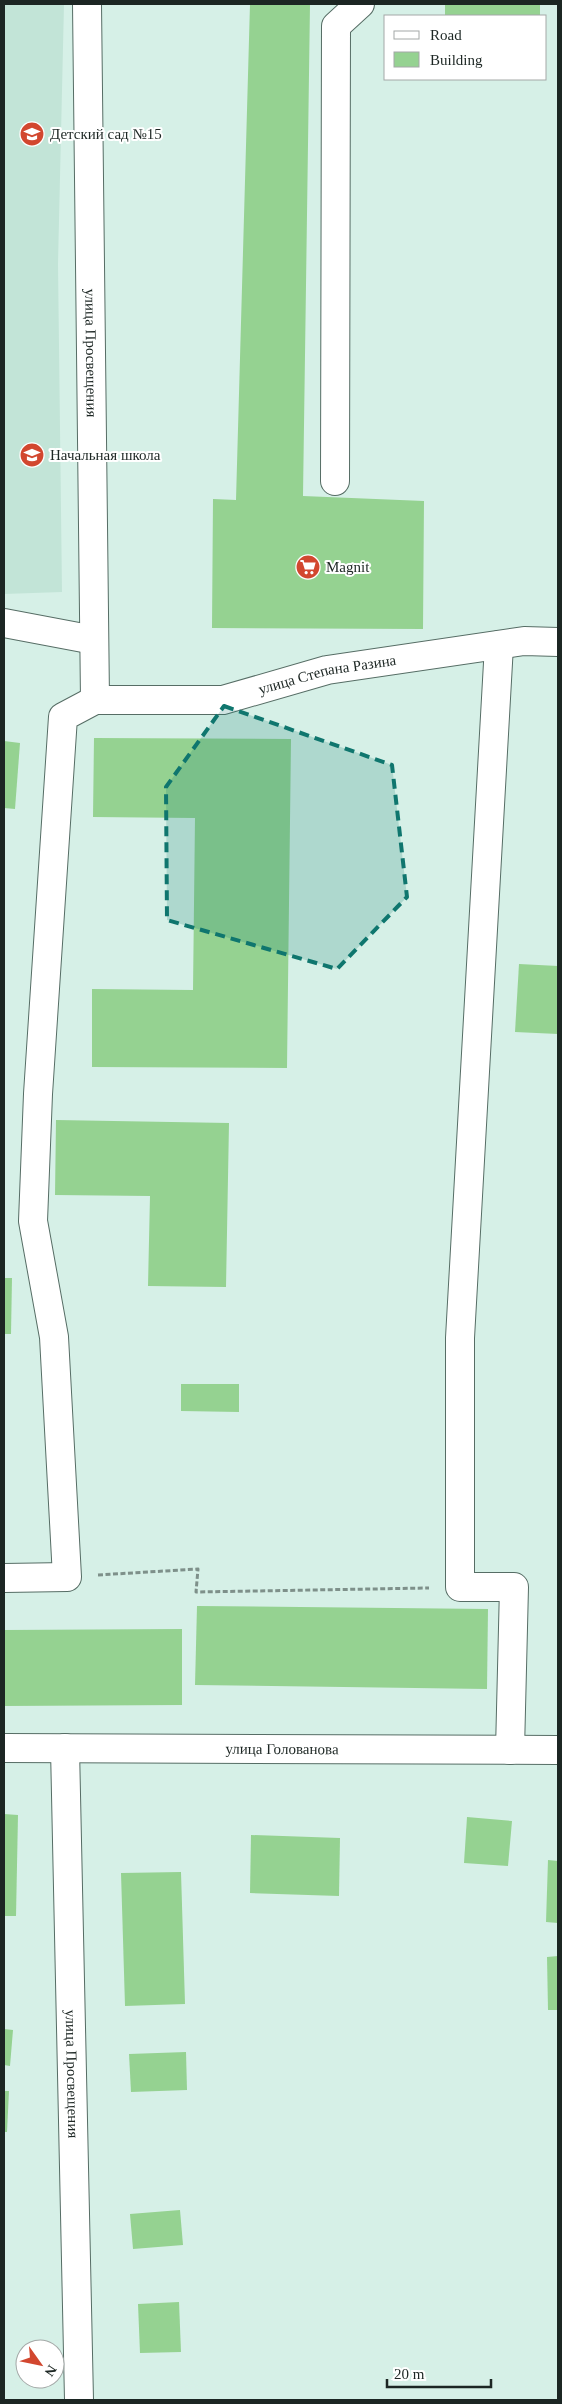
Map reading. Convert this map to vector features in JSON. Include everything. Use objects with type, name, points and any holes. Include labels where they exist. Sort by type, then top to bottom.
[{"type":"street","name":"улица Просвещения","points":[[87,4],[95,700]]},
{"type":"street","points":[[335,481],[336,26],[360,4]]},
{"type":"street","points":[[4,623],[94,640]]},
{"type":"street","name":"улица Степана Разина","points":[[95,700],[223,700],[327,670],[524,641],[558,642]]},
{"type":"street","points":[[499,645],[460,1338],[460,1587],[514,1587],[510,1750]]},
{"type":"street","points":[[4,1578],[68,1577],[54,1337],[32,1221],[38,1094],[63,717],[95,700]]},
{"type":"street","name":"улица Голованова","points":[[4,1748],[558,1750]]},
{"type":"street","name":"улица Просвещения","points":[[65,1748],[78,2400]]},
{"type":"path","points":[[68,1577],[198,1568],[196,1592],[460,1587]]},
{"type":"highlighted area","points":[[224,706],[392,765],[407,897],[337,969],[167,920],[166,787]]},
{"type":"shaded area","points":[[4,4],[64,4],[58,264],[62,592],[4,594]]},
{"type":"building","points":[[250,4],[310,4],[303,496],[424,501],[423,629],[212,628],[213,499],[236,500]]},
{"type":"building","points":[[445,4],[540,4],[540,15],[445,15]]},
{"type":"building","points":[[94,738],[291,739],[287,1068],[92,1067],[92,989],[193,990],[195,818],[93,817]]},
{"type":"building","points":[[4,741],[20,743],[15,809],[4,808]]},
{"type":"building","points":[[519,964],[558,966],[558,1034],[515,1032]]},
{"type":"building","points":[[56,1120],[229,1123],[226,1287],[148,1286],[150,1196],[55,1195]]},
{"type":"building","points":[[4,1278],[12,1278],[11,1334],[4,1334]]},
{"type":"building","points":[[181,1384],[239,1384],[239,1412],[181,1411]]},
{"type":"building","points":[[197,1606],[488,1609],[487,1689],[195,1685]]},
{"type":"building","points":[[182,1629],[182,1705],[4,1706],[4,1630]]},
{"type":"building","points":[[4,1814],[18,1815],[16,1916],[4,1916]]},
{"type":"building","points":[[467,1817],[512,1821],[508,1866],[464,1863]]},
{"type":"building","points":[[251,1835],[340,1838],[339,1896],[250,1893]]},
{"type":"building","points":[[548,1860],[558,1861],[558,1923],[546,1922]]},
{"type":"building","points":[[181,1872],[185,2004],[125,2006],[121,1873]]},
{"type":"building","points":[[558,1956],[558,2010],[548,2010],[547,1957]]},
{"type":"building","points":[[4,2029],[13,2030],[10,2066],[4,2065]]},
{"type":"building","points":[[186,2052],[187,2090],[131,2092],[129,2054]]},
{"type":"building","points":[[4,2091],[9,2091],[7,2132],[4,2132]]},
{"type":"building","points":[[180,2210],[183,2245],[133,2249],[130,2214]]},
{"type":"building","points":[[179,2302],[181,2352],[140,2353],[138,2304]]},
{"type":"place","name":"Детский сад №15","points":[[32,134]]},
{"type":"place","name":"Начальная школа","points":[[32,455]]},
{"type":"place","name":"Magnit","points":[[308,567]]}]
